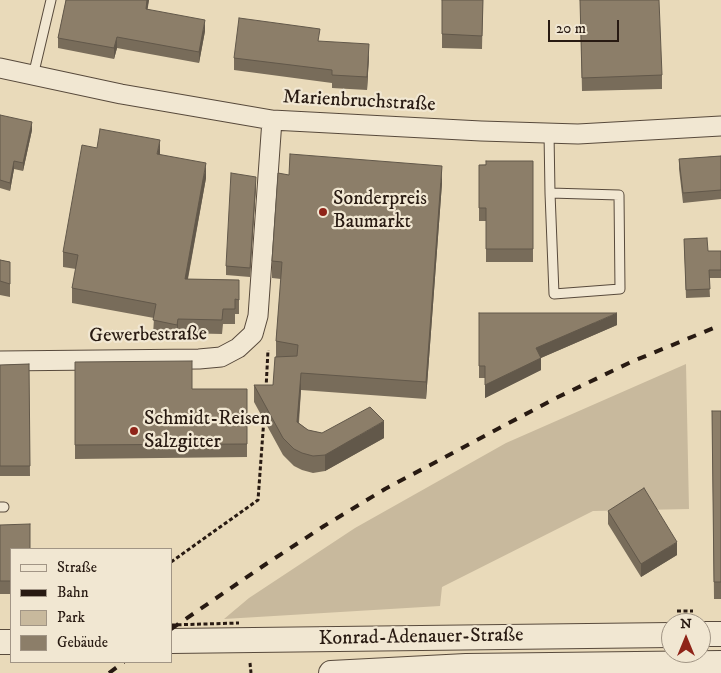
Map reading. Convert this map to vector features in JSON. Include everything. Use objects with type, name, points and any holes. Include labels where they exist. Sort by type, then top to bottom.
[{"type":"street","name":"Marienbruchstraße","points":[[0,68],[121,94],[272,120],[549,133],[617,132],[721,126]]},
{"type":"street","name":"Gewerbestraße","points":[[0,361],[199,359],[221,357],[238,348],[253,334],[258,316],[272,120]]},
{"type":"street","name":"Konrad-Adenauer-Straße","points":[[172,641],[661,635]]},
{"type":"street","name":"Konrad-Adenauer-Straße","points":[[331,673],[466,666],[721,663]]},
{"type":"lane","points":[[33,76],[51,0]]},
{"type":"lane","points":[[549,133],[550,193],[554,294],[620,289],[619,195],[550,193]]},
{"type":"path","points":[[258,316],[270,333],[266,392]]},
{"type":"path","points":[[172,561],[258,500],[264,411]]},
{"type":"path","points":[[172,625],[239,623]]},
{"type":"green space","points":[[686,364],[689,509],[593,511],[442,587],[440,606],[224,619],[249,598],[355,528],[506,443]]},
{"type":"building","points":[[66,0],[147,0],[146,9],[205,20],[199,52],[117,37],[114,48],[58,38]]},
{"type":"building","points":[[442,0],[483,0],[482,36],[442,34]]},
{"type":"building","points":[[580,0],[659,0],[662,75],[582,78]]},
{"type":"building","points":[[239,18],[320,29],[318,41],[369,44],[367,77],[332,75],[332,70],[234,58]]},
{"type":"building","points":[[0,115],[32,122],[23,163],[14,161],[10,183],[0,180]]},
{"type":"building","points":[[100,129],[160,140],[157,154],[206,163],[185,279],[239,280],[239,300],[235,299],[235,309],[223,309],[222,320],[178,319],[177,325],[153,320],[156,304],[72,288],[78,255],[63,252],[82,145],[97,148]]},
{"type":"building","points":[[290,154],[442,166],[426,382],[301,373],[297,422],[308,430],[322,433],[370,407],[384,421],[325,455],[313,456],[294,449],[283,438],[254,385],[273,385],[275,357],[297,356],[298,345],[276,341],[282,262],[272,261],[278,173],[289,175]]},
{"type":"building","points":[[721,156],[721,190],[683,193],[679,159]]},
{"type":"building","points":[[486,161],[533,161],[533,249],[486,249],[486,208],[479,208],[479,165],[486,165]]},
{"type":"building","points":[[231,173],[256,177],[250,268],[226,266]]},
{"type":"building","points":[[707,238],[708,251],[721,251],[721,270],[709,270],[710,289],[686,290],[684,239]]},
{"type":"building","points":[[0,260],[10,262],[10,284],[0,281]]},
{"type":"building","points":[[479,313],[617,313],[536,348],[541,358],[485,385],[485,366],[479,366]]},
{"type":"building","points":[[192,361],[192,389],[247,389],[247,444],[75,445],[75,362]]},
{"type":"building","points":[[29,364],[30,466],[0,466],[0,365]]},
{"type":"building","points":[[712,411],[721,411],[721,582],[714,582]]},
{"type":"building","points":[[644,488],[677,542],[641,564],[608,511]]},
{"type":"building","points":[[30,524],[30,548],[10,548],[10,581],[0,581],[0,525]]},
{"type":"railway","points":[[172,628],[324,526],[385,489],[554,399],[631,362],[721,325]]},
{"type":"railway","points":[[109,673],[123,663]]},
{"type":"place","name":"Sonderpreis Baumarkt","points":[[323,212]]},
{"type":"place","name":"Schmidt-Reisen Salzgitter","points":[[134,431]]}]
